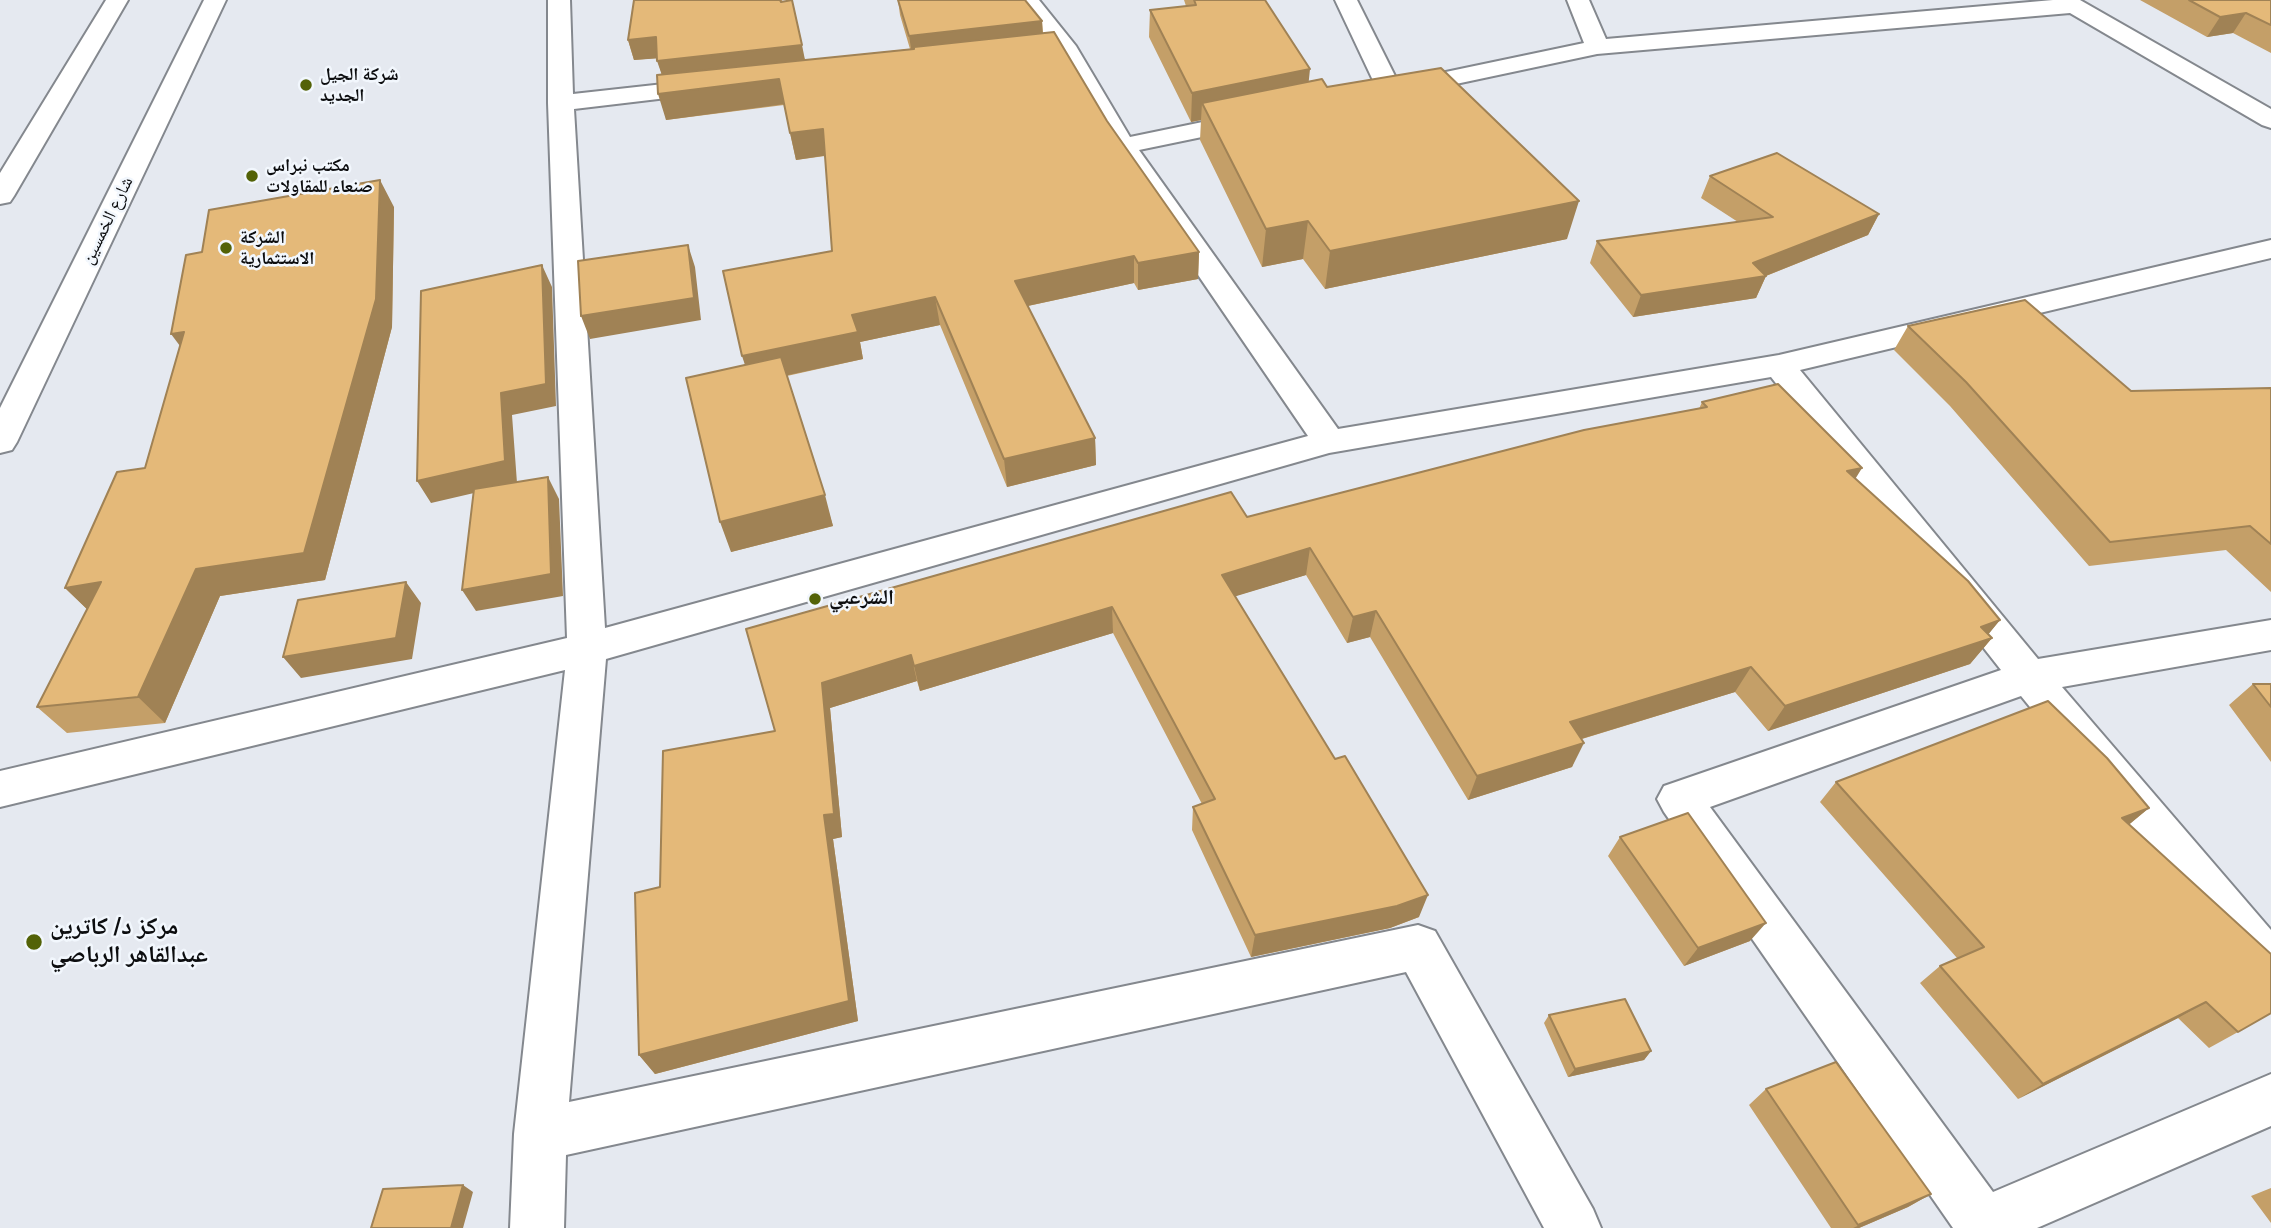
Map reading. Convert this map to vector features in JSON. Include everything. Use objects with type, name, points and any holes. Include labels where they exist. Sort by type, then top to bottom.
[{"type":"street","points":[[0,196],[117,0]]},
{"type":"street","name":"شارع الخمسين","points":[[0,442],[215,0]]},
{"type":"street","points":[[537,1228],[540,1134],[587,649],[561,103],[559,0]]},
{"type":"street","points":[[1027,0],[1051,47],[1329,442]]},
{"type":"street","points":[[1346,0],[1390,91]]},
{"type":"street","points":[[1578,0],[1597,47]]},
{"type":"street","points":[[1363,97],[1597,47],[2069,3],[2271,120]]},
{"type":"street","points":[[561,103],[738,83]]},
{"type":"street","points":[[1123,146],[1270,116]]},
{"type":"street","points":[[0,789],[587,649],[1329,442],[1779,365],[2271,249]]},
{"type":"street","points":[[1779,365],[2029,677],[2271,966]]},
{"type":"street","points":[[2271,635],[2029,677],[1679,799],[1983,1224],[2271,1100]]},
{"type":"street","points":[[540,1134],[1418,947],[1574,1228]]},
{"type":"building","points":[[634,0],[792,0],[802,45],[657,61],[656,37],[628,40]]},
{"type":"building","points":[[898,0],[1025,0],[1042,21],[909,36]]},
{"type":"building","points":[[1194,0],[1265,0],[1310,69],[1192,93],[1150,10],[1196,5]]},
{"type":"building","points":[[2189,0],[2271,0],[2271,25],[2246,13],[2220,17]]},
{"type":"building","points":[[1054,32],[1107,121],[1199,252],[1138,263],[1134,256],[1015,281],[1095,438],[1004,459],[935,297],[852,315],[858,332],[742,356],[723,271],[832,251],[823,129],[790,133],[779,79],[658,94],[657,75]]},
{"type":"building","points":[[1441,68],[1579,201],[1330,251],[1308,221],[1266,229],[1202,103],[1322,79],[1327,87]]},
{"type":"building","points":[[1777,153],[1879,214],[1753,263],[1766,276],[1641,295],[1597,241],[1773,217],[1710,176]]},
{"type":"building","points":[[380,180],[376,299],[304,553],[196,569],[138,697],[37,707],[101,582],[65,588],[117,472],[145,468],[184,332],[171,334],[186,255],[202,252],[209,210]]},
{"type":"building","points":[[688,245],[694,298],[581,316],[578,261]]},
{"type":"building","points":[[542,265],[546,384],[501,393],[505,461],[417,481],[421,291]]},
{"type":"building","points":[[2025,300],[2131,391],[2271,388],[2271,544],[2250,526],[2110,542],[1966,382],[1908,326]]},
{"type":"building","points":[[781,357],[825,495],[720,522],[686,378]]},
{"type":"building","points":[[1778,384],[1862,468],[1847,471],[1968,581],[2000,620],[1981,627],[1992,638],[1785,706],[1751,667],[1570,722],[1584,743],[1477,776],[1376,611],[1353,617],[1310,548],[1222,575],[1335,759],[1345,756],[1428,895],[1397,906],[1255,935],[1193,807],[1215,799],[1112,607],[914,666],[911,655],[822,683],[834,814],[824,815],[849,1001],[639,1055],[635,893],[660,887],[663,751],[775,731],[746,629],[1231,492],[1247,517],[1584,430],[1707,407],[1702,402]]},
{"type":"building","points":[[548,477],[551,574],[462,590],[474,489]]},
{"type":"building","points":[[406,582],[396,638],[283,657],[298,600]]},
{"type":"building","points":[[2253,684],[2271,684],[2271,707]]},
{"type":"building","points":[[2048,701],[2107,758],[2149,808],[2122,818],[2271,954],[2271,1013],[2238,1032],[2206,1002],[2043,1084],[1940,966],[1984,947],[1836,782]]},
{"type":"building","points":[[1688,813],[1766,923],[1698,948],[1620,837]]},
{"type":"building","points":[[1625,999],[1651,1051],[1575,1069],[1549,1015]]},
{"type":"building","points":[[1836,1062],[1931,1194],[1858,1225],[1766,1089]]},
{"type":"building","points":[[463,1185],[451,1228],[371,1228],[383,1189]]},
{"type":"place","name":"شركة الجيل الجديد","points":[[306,85]]},
{"type":"place","name":"مكتب نبراس صنعاء للمقاولات","points":[[252,176]]},
{"type":"place","name":"الشركة الاستثمارية","points":[[226,248]]},
{"type":"place","name":"الشرعبي","points":[[815,599]]},
{"type":"place","name":"مركز د/ كاترين عبدالقاهر الرباصي","points":[[34,942]]}]
